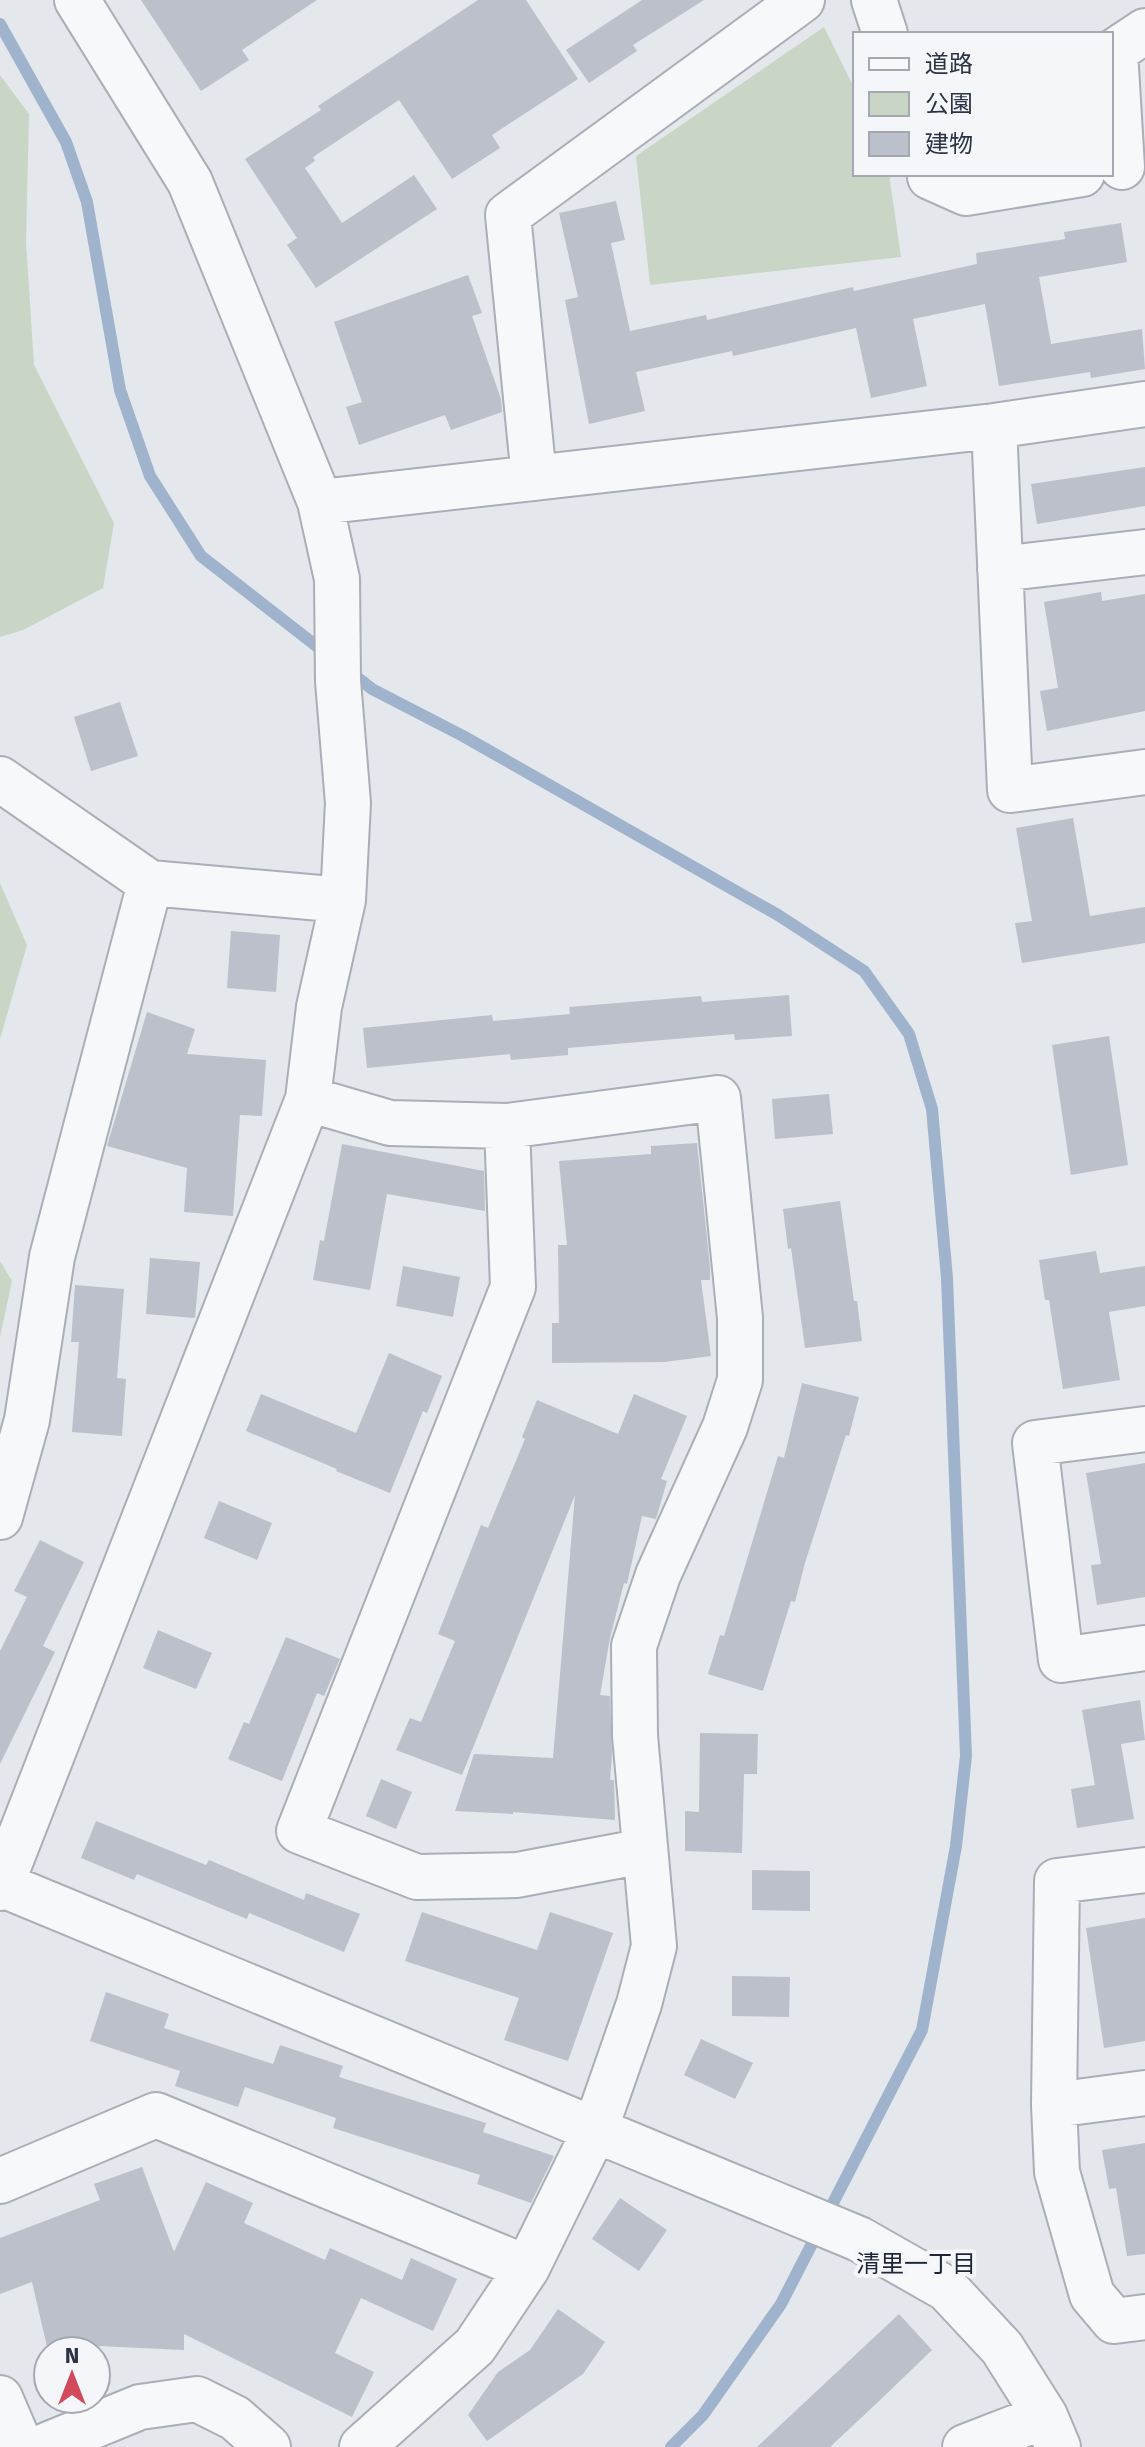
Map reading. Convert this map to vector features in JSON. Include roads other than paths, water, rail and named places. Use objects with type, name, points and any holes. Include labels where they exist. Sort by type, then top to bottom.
[{"type":"street","points":[[77,0],[190,182],[320,502],[337,579],[338,681],[348,803],[343,900],[319,1007],[308,1099],[1,1886],[859,2239],[947,2289],[1002,2348],[1052,2431],[965,2447]]},
{"type":"street","points":[[534,478],[508,215],[802,0]]},
{"type":"street","points":[[874,0],[884,32]]},
{"type":"street","points":[[1115,169],[1115,51],[1145,31]]},
{"type":"street","points":[[930,176],[966,193],[1072,176]]},
{"type":"street","points":[[320,502],[994,426],[1145,404]]},
{"type":"street","points":[[994,426],[1010,790],[1145,772]]},
{"type":"street","points":[[1000,569],[1145,552]]},
{"type":"street","points":[[0,779],[150,883],[343,900]]},
{"type":"street","points":[[0,1517],[27,1420],[52,1257],[150,883]]},
{"type":"street","points":[[308,1099],[390,1123],[507,1126],[718,1098],[740,1318],[740,1380],[725,1427],[658,1575],[634,1646],[635,1736],[654,1946],[639,2004],[595,2130],[527,2268],[475,2346],[362,2447]]},
{"type":"street","points":[[507,1126],[513,1287],[299,1831],[417,1877],[517,1875],[644,1851]]},
{"type":"street","points":[[1145,1429],[1035,1443],[1061,1660],[1145,1648]]},
{"type":"street","points":[[1145,1870],[1057,1881],[1054,2105],[1057,2172],[1092,2295],[1114,2321],[1145,2317]]},
{"type":"street","points":[[1054,2105],[1145,2093]]},
{"type":"street","points":[[0,2181],[156,2115],[527,2268]]},
{"type":"street","points":[[0,2398],[21,2447]]},
{"type":"street","points":[[42,2447],[140,2407],[197,2399],[235,2418],[268,2447]]},
{"type":"waterway","points":[[0,24],[66,142],[87,202],[120,390],[150,476],[201,556],[328,655]]},
{"type":"waterway","points":[[349,671],[372,689],[463,736],[778,915],[864,971],[909,1034],[932,1109],[947,1278],[966,1756],[956,1846],[922,2030],[781,2304],[703,2415],[671,2447]]},
{"type":"district","name":"清里一丁目","points":[[916,2264]]}]
